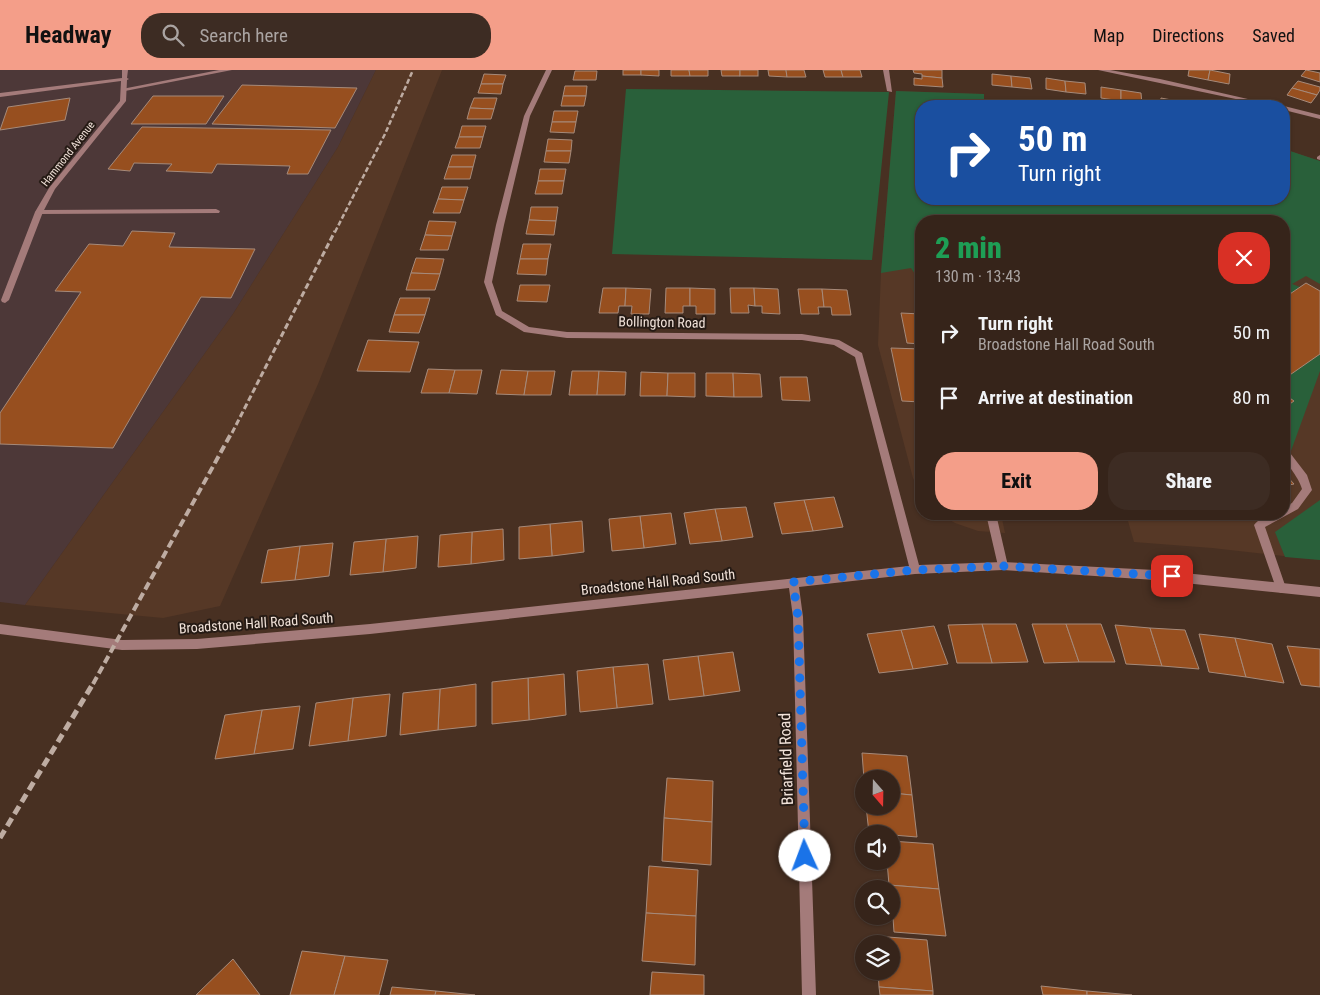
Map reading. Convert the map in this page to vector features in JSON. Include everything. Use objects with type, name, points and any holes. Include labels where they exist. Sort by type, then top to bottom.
[{"type":"street","name":"Hammond Avenue","points":[[5,300],[39,212],[52,188],[123,101],[126,79],[125,70]]},
{"type":"street","points":[[125,89],[229,70]]},
{"type":"street","name":"Bollington Road","points":[[549,70],[528,116],[488,282],[499,313],[527,330],[567,335],[802,337],[836,342],[858,355],[915,570]]},
{"type":"street","points":[[886,70],[890,91]]},
{"type":"street","points":[[1101,70],[1248,100]]},
{"type":"street","points":[[0,95],[126,79]]},
{"type":"street","points":[[1290,110],[1320,117]]},
{"type":"street","points":[[39,212],[216,211]]},
{"type":"street","points":[[1290,460],[1304,478],[1307,490],[1295,506],[1290,509]]},
{"type":"street","points":[[992,520],[1002,566]]},
{"type":"street","points":[[1269,520],[1259,525],[1281,588]]},
{"type":"street","name":"Broadstone Hall Road South","points":[[0,629],[122,645],[197,644],[380,628],[915,570],[1002,566],[1155,575],[1320,592]]},
{"type":"street","name":"Briarfield Road","points":[[793,582],[798,617],[809,995]]},
{"type":"shaded area","points":[[0,70],[376,70],[338,147],[233,314],[25,605],[0,602]]},
{"type":"shaded area","points":[[376,70],[442,70],[318,384],[220,606],[163,618],[25,605],[233,314],[338,147]]},
{"type":"shaded area","points":[[896,91],[984,94],[984,100],[915,100],[915,205],[1290,205],[1290,151],[1320,161],[1320,560],[1212,548],[1134,542],[1128,520],[1290,520],[1290,215],[915,215],[915,482],[878,345],[881,273]]},
{"type":"shaded area","points":[[950,520],[1002,520],[1005,533],[978,531]]},
{"type":"green space","points":[[626,89],[889,92],[872,260],[612,254]]},
{"type":"green space","points":[[896,91],[984,94],[984,100],[915,100],[915,205],[1290,205],[1290,151],[1320,161],[1320,284],[1306,276],[1292,284],[1300,287],[1290,294],[1290,215],[915,215],[915,274],[911,268],[881,273]]},
{"type":"green space","points":[[1320,354],[1320,371],[1291,451],[1290,404],[1294,401],[1290,398],[1290,375]]},
{"type":"green space","points":[[1320,500],[1320,560],[1285,557],[1275,532]]},
{"type":"building","points":[[623,70],[641,70],[641,75],[623,75]]},
{"type":"building","points":[[641,70],[659,70],[659,76],[641,75]]},
{"type":"building","points":[[671,70],[689,70],[690,76],[671,76]]},
{"type":"building","points":[[689,70],[708,70],[708,76],[690,76]]},
{"type":"building","points":[[721,70],[740,70],[740,76],[722,76]]},
{"type":"building","points":[[740,70],[758,70],[758,76],[740,76]]},
{"type":"building","points":[[768,70],[786,70],[787,77],[769,76]]},
{"type":"building","points":[[786,70],[804,70],[806,77],[787,77]]},
{"type":"building","points":[[823,70],[841,70],[843,77],[825,77]]},
{"type":"building","points":[[841,70],[860,70],[862,77],[843,77]]},
{"type":"building","points":[[913,70],[942,70],[942,78],[922,76],[922,74],[914,73]]},
{"type":"building","points":[[1189,70],[1210,70],[1208,80],[1188,76]]},
{"type":"building","points":[[1210,70],[1230,74],[1229,84],[1208,80]]},
{"type":"building","points":[[1306,70],[1320,73],[1320,82],[1301,76]]},
{"type":"building","points":[[575,71],[597,71],[596,80],[573,80]]},
{"type":"building","points":[[484,74],[506,75],[503,84],[481,84]]},
{"type":"building","points":[[992,74],[1011,76],[1012,87],[992,85]]},
{"type":"building","points":[[922,76],[942,78],[943,87],[914,85],[914,78],[922,79]]},
{"type":"building","points":[[1011,76],[1030,78],[1032,89],[1012,87]]},
{"type":"building","points":[[1046,78],[1065,81],[1066,92],[1046,89]]},
{"type":"building","points":[[1065,81],[1085,83],[1086,94],[1066,92]]},
{"type":"building","points":[[1298,81],[1320,87],[1320,90],[1317,95],[1292,88]]},
{"type":"building","points":[[481,84],[503,84],[501,94],[478,93]]},
{"type":"building","points":[[242,85],[357,88],[335,128],[212,124]]},
{"type":"building","points":[[565,86],[587,86],[586,96],[563,96]]},
{"type":"building","points":[[1101,87],[1121,90],[1121,100],[1101,98]]},
{"type":"building","points":[[1292,88],[1317,95],[1311,103],[1287,95]]},
{"type":"building","points":[[1121,90],[1141,93],[1142,100],[1121,100]]},
{"type":"building","points":[[153,96],[224,96],[206,124],[131,124]]},
{"type":"building","points":[[563,96],[586,96],[584,106],[561,106]]},
{"type":"building","points":[[70,98],[65,120],[0,130],[8,107]]},
{"type":"building","points":[[474,98],[497,98],[494,109],[470,108]]},
{"type":"building","points":[[470,108],[494,109],[491,119],[467,119]]},
{"type":"building","points":[[554,111],[578,111],[576,122],[552,122]]},
{"type":"building","points":[[552,122],[576,122],[574,133],[550,132]]},
{"type":"building","points":[[462,126],[486,126],[483,137],[459,137]]},
{"type":"building","points":[[142,127],[331,130],[308,174],[287,174],[290,166],[217,164],[212,173],[166,171],[172,164],[134,163],[130,171],[108,169]]},
{"type":"building","points":[[459,137],[483,137],[480,148],[455,148]]},
{"type":"building","points":[[548,139],[572,140],[571,151],[546,151]]},
{"type":"building","points":[[546,151],[571,151],[569,163],[544,162]]},
{"type":"building","points":[[452,155],[476,155],[473,167],[448,167]]},
{"type":"building","points":[[448,167],[473,167],[470,179],[444,179]]},
{"type":"building","points":[[540,169],[566,169],[564,181],[538,181]]},
{"type":"building","points":[[538,181],[564,181],[562,194],[535,194]]},
{"type":"building","points":[[442,187],[468,187],[464,200],[438,199]]},
{"type":"building","points":[[438,199],[464,200],[460,213],[433,213]]},
{"type":"building","points":[[531,207],[558,207],[556,221],[529,220]]},
{"type":"building","points":[[529,220],[556,221],[554,235],[526,234]]},
{"type":"building","points":[[429,221],[456,222],[452,236],[425,235]]},
{"type":"building","points":[[132,231],[175,233],[169,247],[255,249],[231,298],[201,297],[113,448],[0,444],[0,413],[81,292],[55,291],[89,244],[123,246]]},
{"type":"building","points":[[425,235],[452,236],[448,250],[420,250]]},
{"type":"building","points":[[523,244],[551,244],[548,259],[520,259]]},
{"type":"building","points":[[416,258],[444,259],[440,274],[411,273]]},
{"type":"building","points":[[520,259],[548,259],[546,275],[517,274]]},
{"type":"building","points":[[411,273],[440,274],[435,290],[406,290]]},
{"type":"building","points":[[1306,283],[1320,291],[1320,354],[1290,375],[1290,294]]},
{"type":"building","points":[[520,285],[550,285],[547,302],[517,301]]},
{"type":"building","points":[[603,288],[626,288],[625,306],[619,306],[618,313],[599,313]]},
{"type":"building","points":[[626,288],[651,289],[649,314],[631,314],[632,306],[625,306]]},
{"type":"building","points":[[666,288],[690,288],[690,306],[683,306],[683,313],[665,313]]},
{"type":"building","points":[[690,288],[715,289],[715,314],[696,314],[696,306],[690,306]]},
{"type":"building","points":[[730,288],[754,288],[755,306],[748,305],[749,313],[731,313]]},
{"type":"building","points":[[754,288],[778,289],[780,314],[762,313],[762,306],[755,306]]},
{"type":"building","points":[[798,289],[822,289],[824,307],[818,307],[819,314],[801,314]]},
{"type":"building","points":[[822,289],[847,290],[851,315],[832,315],[831,307],[824,307]]},
{"type":"building","points":[[400,298],[430,298],[425,315],[394,315]]},
{"type":"building","points":[[901,313],[915,314],[915,344],[907,343]]},
{"type":"building","points":[[394,315],[425,315],[419,333],[389,332]]},
{"type":"building","points":[[368,340],[419,342],[410,372],[357,371]]},
{"type":"building","points":[[891,348],[915,349],[915,402],[902,401]]},
{"type":"building","points":[[428,369],[455,370],[449,393],[421,393]]},
{"type":"building","points":[[455,370],[482,370],[477,394],[449,393]]},
{"type":"building","points":[[501,370],[528,371],[524,395],[496,394]]},
{"type":"building","points":[[528,371],[555,371],[551,395],[524,395]]},
{"type":"building","points":[[572,371],[599,371],[597,395],[569,395]]},
{"type":"building","points":[[599,371],[626,372],[625,395],[597,395]]},
{"type":"building","points":[[641,372],[668,373],[667,396],[640,396]]},
{"type":"building","points":[[668,373],[695,373],[695,397],[667,396]]},
{"type":"building","points":[[706,373],[733,373],[734,397],[706,396]]},
{"type":"building","points":[[733,373],[760,374],[762,397],[734,397]]},
{"type":"building","points":[[780,377],[807,377],[810,401],[782,400]]},
{"type":"building","points":[[834,497],[843,527],[813,531],[804,500]]},
{"type":"building","points":[[804,500],[813,531],[782,534],[774,503]]},
{"type":"building","points":[[746,507],[753,537],[722,541],[715,509]]},
{"type":"building","points":[[715,509],[722,541],[690,544],[684,513]]},
{"type":"building","points":[[671,513],[676,544],[644,548],[640,516]]},
{"type":"building","points":[[640,516],[644,548],[612,551],[609,519]]},
{"type":"building","points":[[582,521],[584,552],[552,556],[550,524]]},
{"type":"building","points":[[550,524],[552,556],[519,559],[519,527]]},
{"type":"building","points":[[503,529],[504,560],[471,564],[472,532]]},
{"type":"building","points":[[472,532],[471,564],[438,567],[440,535]]},
{"type":"building","points":[[418,536],[416,568],[383,572],[386,539]]},
{"type":"building","points":[[386,539],[383,572],[350,575],[354,542]]},
{"type":"building","points":[[333,543],[329,576],[295,580],[300,546]]},
{"type":"building","points":[[300,546],[295,580],[261,583],[268,550]]},
{"type":"building","points":[[982,624],[1016,624],[1028,662],[992,663]]},
{"type":"building","points":[[982,624],[992,663],[957,663],[948,625]]},
{"type":"building","points":[[1032,624],[1066,624],[1079,662],[1044,663]]},
{"type":"building","points":[[1066,624],[1101,624],[1115,662],[1079,662]]},
{"type":"building","points":[[1115,625],[1150,628],[1162,666],[1126,664]]},
{"type":"building","points":[[934,626],[948,664],[913,669],[901,630]]},
{"type":"building","points":[[1150,628],[1185,630],[1199,669],[1162,666]]},
{"type":"building","points":[[901,630],[913,669],[879,673],[867,634]]},
{"type":"building","points":[[1199,634],[1235,638],[1246,677],[1209,672]]},
{"type":"building","points":[[1235,638],[1272,644],[1284,683],[1246,677]]},
{"type":"building","points":[[1287,646],[1320,649],[1320,687],[1301,685]]},
{"type":"building","points":[[733,652],[740,691],[704,696],[698,656]]},
{"type":"building","points":[[698,656],[704,696],[669,700],[663,660]]},
{"type":"building","points":[[648,664],[653,704],[617,708],[613,667]]},
{"type":"building","points":[[613,667],[617,708],[580,712],[577,671]]},
{"type":"building","points":[[564,674],[566,715],[529,720],[528,678]]},
{"type":"building","points":[[528,678],[529,720],[492,724],[492,682]]},
{"type":"building","points":[[476,684],[476,726],[438,730],[440,689]]},
{"type":"building","points":[[440,689],[438,730],[400,735],[403,693]]},
{"type":"building","points":[[390,694],[386,736],[348,741],[353,698]]},
{"type":"building","points":[[353,698],[348,741],[309,746],[316,703]]},
{"type":"building","points":[[300,706],[293,749],[254,754],[262,710]]},
{"type":"building","points":[[262,710],[254,754],[215,759],[225,715]]},
{"type":"building","points":[[862,753],[907,756],[912,795],[900,794],[900,770],[863,770]]},
{"type":"building","points":[[667,778],[713,781],[712,822],[664,818]]},
{"type":"building","points":[[900,794],[912,795],[917,837],[900,836],[900,825],[868,825],[867,815],[900,815]]},
{"type":"building","points":[[664,818],[712,822],[711,865],[662,861]]},
{"type":"building","points":[[900,842],[933,844],[939,889],[900,886],[900,880],[889,880],[888,870],[900,870]]},
{"type":"building","points":[[649,866],[698,870],[696,916],[646,913]]},
{"type":"building","points":[[900,886],[939,889],[946,936],[894,932],[894,925],[900,925]]},
{"type":"building","points":[[646,913],[696,916],[695,965],[642,961]]},
{"type":"building","points":[[900,938],[927,940],[933,991],[879,987],[879,980],[900,980]]},
{"type":"building","points":[[302,951],[345,956],[334,995],[290,995]]},
{"type":"building","points":[[345,956],[388,960],[379,995],[334,995]]},
{"type":"building","points":[[233,959],[260,995],[196,995]]},
{"type":"building","points":[[652,972],[704,975],[704,995],[650,995]]},
{"type":"building","points":[[1041,986],[1087,991],[1087,995],[1043,995]]},
{"type":"building","points":[[392,987],[436,991],[435,995],[390,995]]},
{"type":"building","points":[[879,987],[933,991],[933,995],[880,995]]},
{"type":"building","points":[[436,991],[475,995],[435,995]]},
{"type":"building","points":[[1087,991],[1132,995],[1087,995]]},
{"type":"railway","points":[[335,232],[385,134],[413,70]]},
{"type":"railway","points":[[232,433],[335,231]]},
{"type":"railway","points":[[93,684],[232,432]]},
{"type":"railway","points":[[0,838],[94,682]]},
{"type":"route","points":[[805,856],[798,617],[793,582],[915,570],[1002,566],[1172,576]]}]
